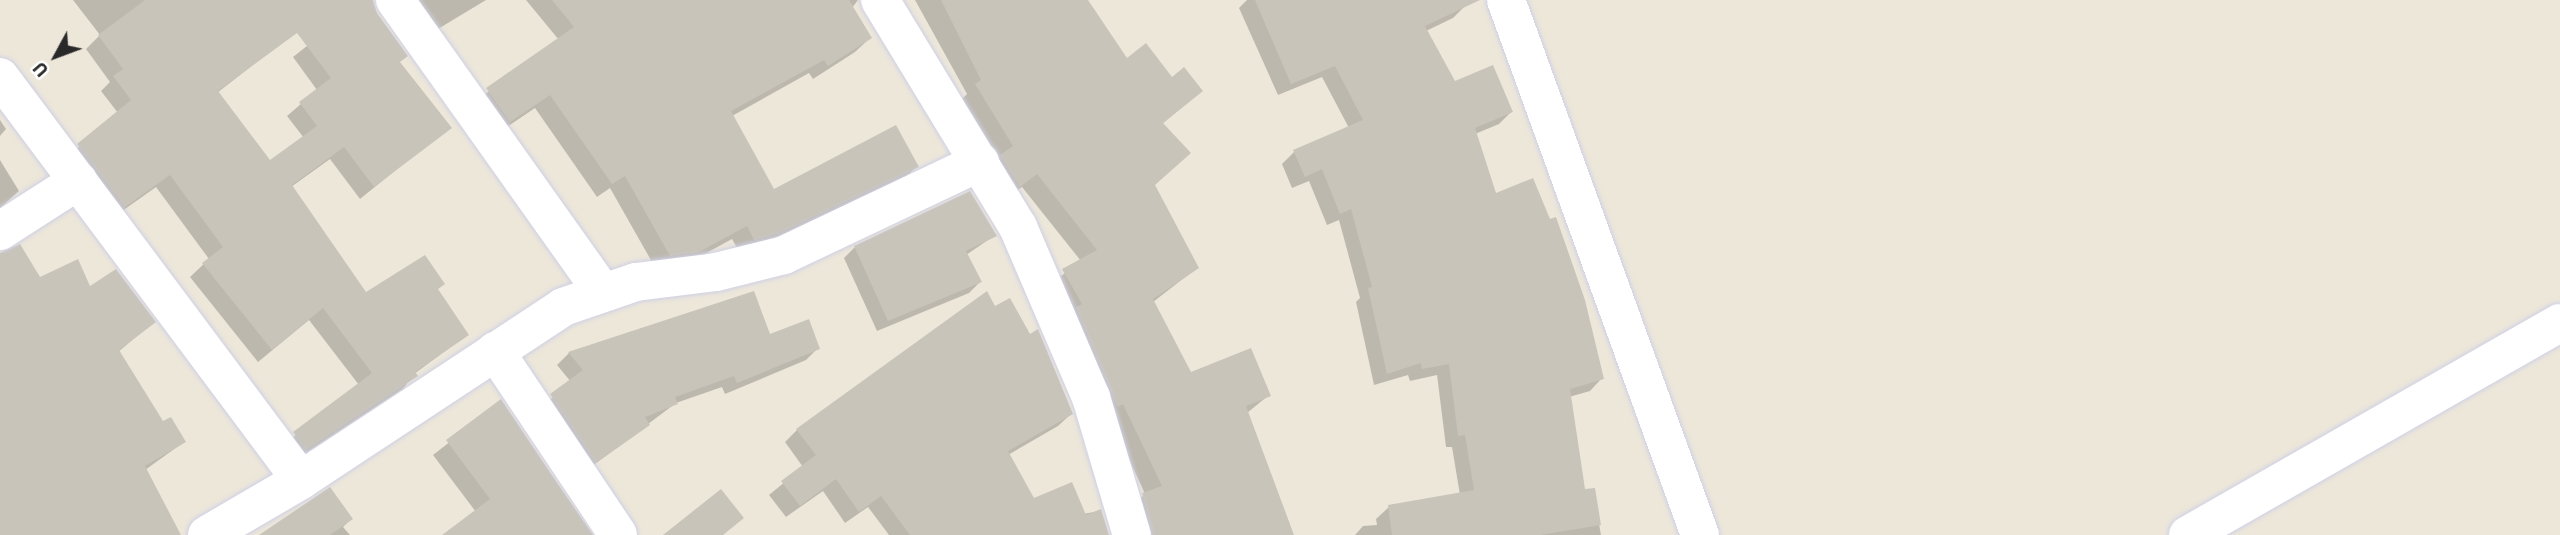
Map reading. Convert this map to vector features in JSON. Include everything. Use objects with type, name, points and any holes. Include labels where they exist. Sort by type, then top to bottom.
[{"type":"street","points":[[396,0],[602,291]]},
{"type":"street","points":[[880,0],[1017,227],[1067,334],[1091,397],[1132,535]]},
{"type":"street","points":[[1506,0],[1700,535]]},
{"type":"street","points":[[0,77],[300,480]]},
{"type":"street","points":[[216,533],[539,320],[602,291],[716,272],[784,255],[979,162]]},
{"type":"street","points":[[0,231],[78,181]]},
{"type":"street","points":[[2188,535],[2560,323]]},
{"type":"street","points":[[495,351],[618,535]]},
{"type":"building","points":[[145,0],[373,0],[377,13],[408,56],[400,62],[452,128],[374,187],[344,147],[292,185],[366,292],[425,255],[445,284],[438,289],[469,335],[415,372],[418,376],[306,450],[293,432],[372,373],[323,308],[272,350],[202,263],[223,247],[170,175],[125,207],[77,144],[131,100],[113,76],[123,69],[98,35]],"holes":[[[297,33],[331,78],[299,102],[317,126],[270,160],[218,91]]]},
{"type":"building","points":[[552,0],[849,0],[872,38],[828,66],[824,60],[731,111],[774,189],[896,125],[919,167],[777,234],[754,240],[747,226],[699,252],[670,256],[625,176],[612,184],[550,95],[510,122],[486,88],[574,27]]},
{"type":"building","points":[[941,0],[1088,0],[1127,58],[1146,43],[1172,77],[1184,67],[1203,91],[1163,123],[1191,153],[1155,185],[1199,268],[1153,299],[1191,372],[1251,348],[1271,396],[1246,406],[1294,535],[1153,535],[1142,493],[1162,486],[1123,404],[1118,407],[1116,403],[1076,307],[1082,304],[1062,269],[1097,250],[1037,174],[1020,187],[1000,155],[1013,146],[975,84],[981,80]]},
{"type":"building","points":[[1255,0],[1480,0],[1425,26],[1455,81],[1493,65],[1513,112],[1475,128],[1496,193],[1533,178],[1550,219],[1556,217],[1585,300],[1604,379],[1570,389],[1585,489],[1595,488],[1601,525],[1540,535],[1392,535],[1388,505],[1474,490],[1465,435],[1458,436],[1449,364],[1422,369],[1421,363],[1387,374],[1368,288],[1372,287],[1351,209],[1340,214],[1322,169],[1305,177],[1293,150],[1363,120],[1335,66],[1291,84]]},
{"type":"building","points":[[970,191],[997,236],[966,251],[982,282],[888,321],[854,246]]},
{"type":"building","points":[[20,244],[40,277],[78,259],[90,286],[116,269],[156,322],[119,350],[163,421],[171,417],[186,442],[145,466],[181,535],[0,535],[0,253]]},
{"type":"building","points":[[754,291],[770,334],[809,319],[820,349],[737,383],[734,376],[675,397],[678,404],[645,417],[650,425],[596,463],[550,394],[583,370],[568,352]]},
{"type":"building","points":[[987,291],[995,306],[1010,298],[1030,334],[1038,329],[1073,414],[1008,451],[1034,498],[1072,482],[1086,515],[1101,509],[1109,535],[910,535],[881,496],[859,512],[836,479],[800,506],[781,481],[816,455],[796,429]]},
{"type":"building","points":[[501,399],[592,535],[442,535],[490,499],[446,440]]},
{"type":"building","points":[[330,487],[353,519],[330,535],[259,535]]},
{"type":"building","points":[[721,489],[744,518],[723,535],[663,535]]}]
